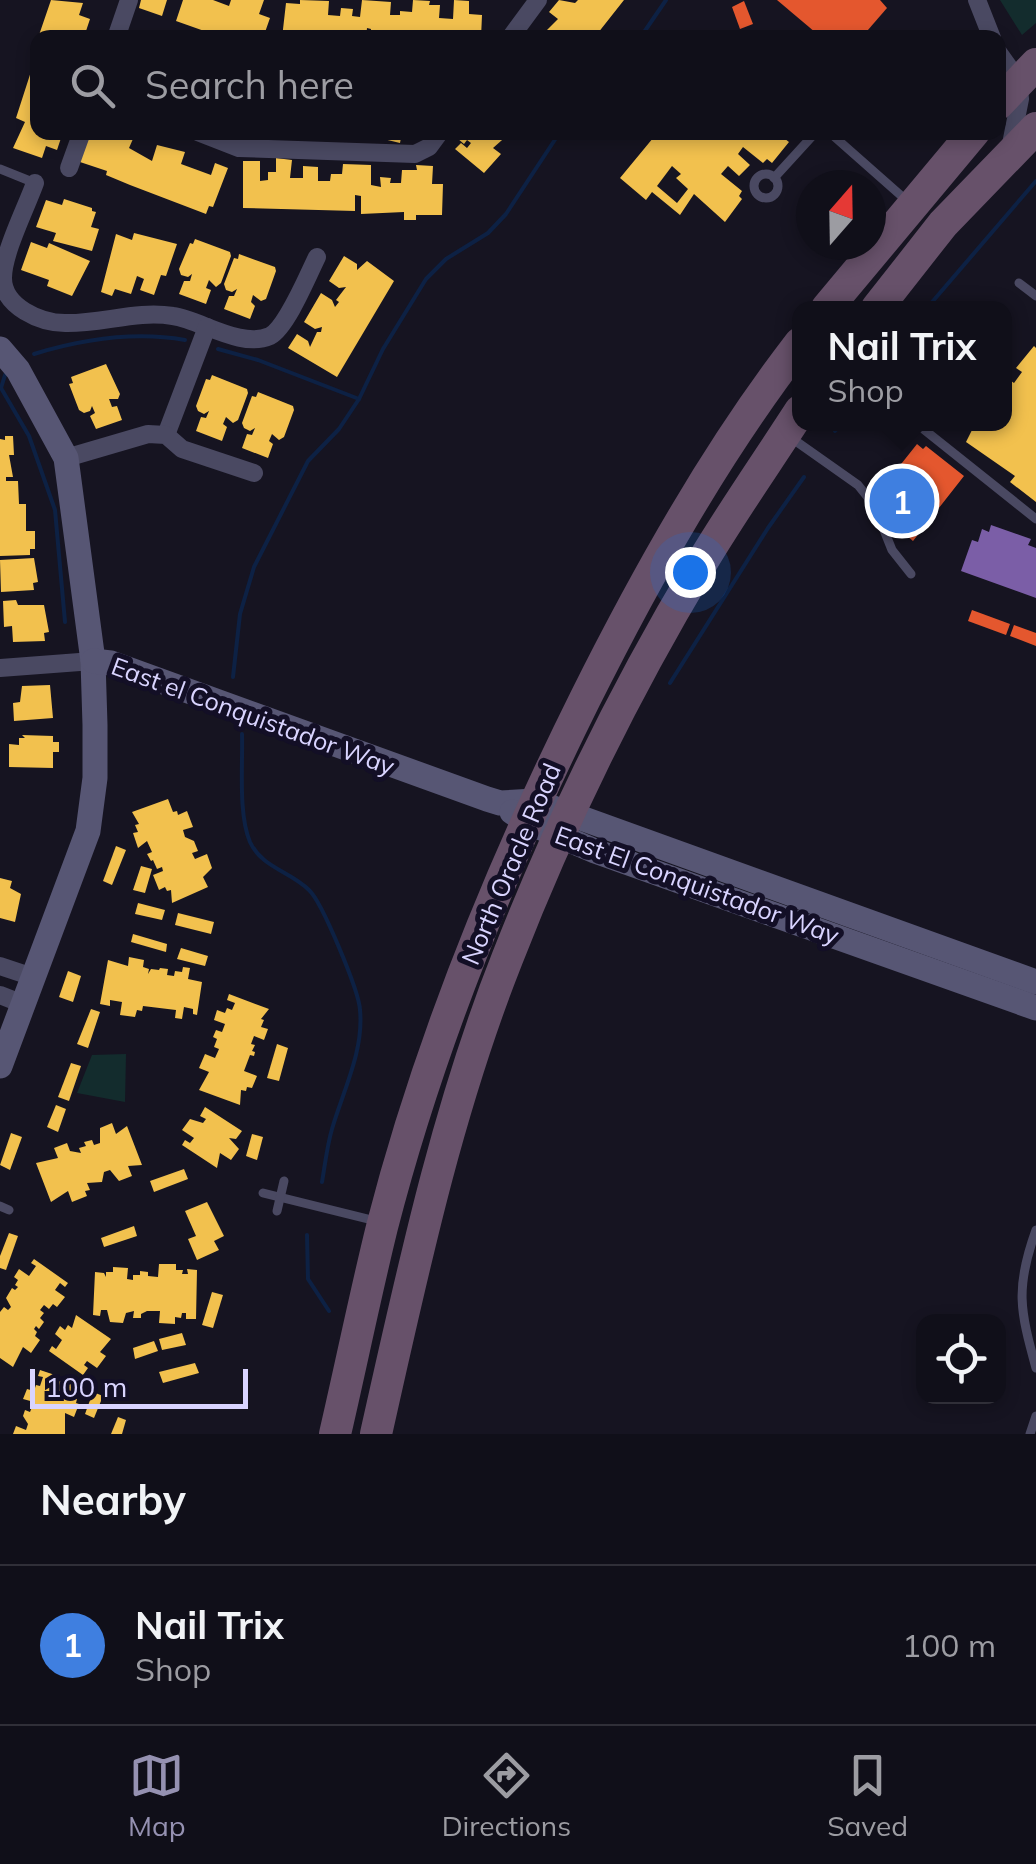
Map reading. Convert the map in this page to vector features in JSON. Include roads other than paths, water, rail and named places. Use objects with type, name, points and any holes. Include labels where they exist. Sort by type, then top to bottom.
[{"type":"highway","points":[[882,301],[944,224],[1036,128]]},
{"type":"highway","points":[[833,301],[967,140]]},
{"type":"highway","name":"North Oracle Road","points":[[335,1434],[384,1222],[520,808],[672,536],[792,354]]},
{"type":"highway","name":"North Oracle Road","points":[[376,1434],[426,1210],[506,960],[606,735],[701,564],[792,422]]},
{"type":"street","points":[[119,30],[129,0]]},
{"type":"street","points":[[977,0],[989,30]]},
{"type":"street","points":[[514,30],[528,3]]},
{"type":"street","points":[[1008,157],[1020,98],[1018,82]]},
{"type":"street","points":[[69,168],[79,140]]},
{"type":"street","points":[[218,140],[239,148],[415,154],[434,140]]},
{"type":"street","points":[[35,183],[2,280],[10,301],[34,316],[63,324],[174,316],[248,338],[270,336],[282,324],[317,257]]},
{"type":"street","points":[[166,436],[208,326]]},
{"type":"street","points":[[0,350],[18,370],[66,458],[92,661],[95,778],[88,831],[33,977],[12,999],[13,1030],[0,1066]]},
{"type":"street","points":[[66,458],[148,434],[166,436],[182,449],[254,474]]},
{"type":"street","name":"East el Conquistador Way","points":[[0,668],[111,663],[520,808]]},
{"type":"street","name":"East El Conquistador Way","points":[[520,808],[758,894],[1036,982]]},
{"type":"street","name":"East El Conquistador Way","points":[[758,894],[1036,1008]]},
{"type":"street","points":[[0,966],[33,977]]},
{"type":"lane","points":[[774,178],[809,140]]},
{"type":"lane","points":[[841,140],[912,206]]},
{"type":"lane","points":[[0,169],[35,183]]},
{"type":"lane","points":[[1019,283],[1036,296]]},
{"type":"lane","points":[[801,431],[858,485],[874,506],[892,550],[911,574]]},
{"type":"lane","points":[[926,431],[1036,518]]},
{"type":"lane","points":[[277,1211],[284,1181]]},
{"type":"lane","points":[[263,1193],[384,1222]]},
{"type":"lane","points":[[1036,1230],[1023,1266],[1020,1302],[1036,1368]]},
{"type":"lane","points":[[1030,1434],[1036,1416]]},
{"type":"waterway","points":[[645,30],[666,0]]},
{"type":"waterway","points":[[233,677],[240,614],[254,567],[308,461],[339,429],[359,399],[383,349],[426,279],[446,259],[488,233],[506,214],[555,140]]},
{"type":"waterway","points":[[933,301],[1036,181]]},
{"type":"waterway","points":[[34,354],[109,338],[185,340]]},
{"type":"waterway","points":[[218,349],[258,360],[359,399]]},
{"type":"waterway","points":[[5,375],[1,388],[29,436],[55,510],[65,622]]},
{"type":"waterway","points":[[670,683],[804,477]]},
{"type":"waterway","points":[[242,734],[242,803],[250,842],[262,858],[302,884],[315,898],[347,967],[360,1010],[356,1056],[330,1135],[322,1182]]},
{"type":"waterway","points":[[307,1235],[308,1279],[329,1311]]},
{"type":"place","name":"Nail Trix","points":[[902,501]]}]
